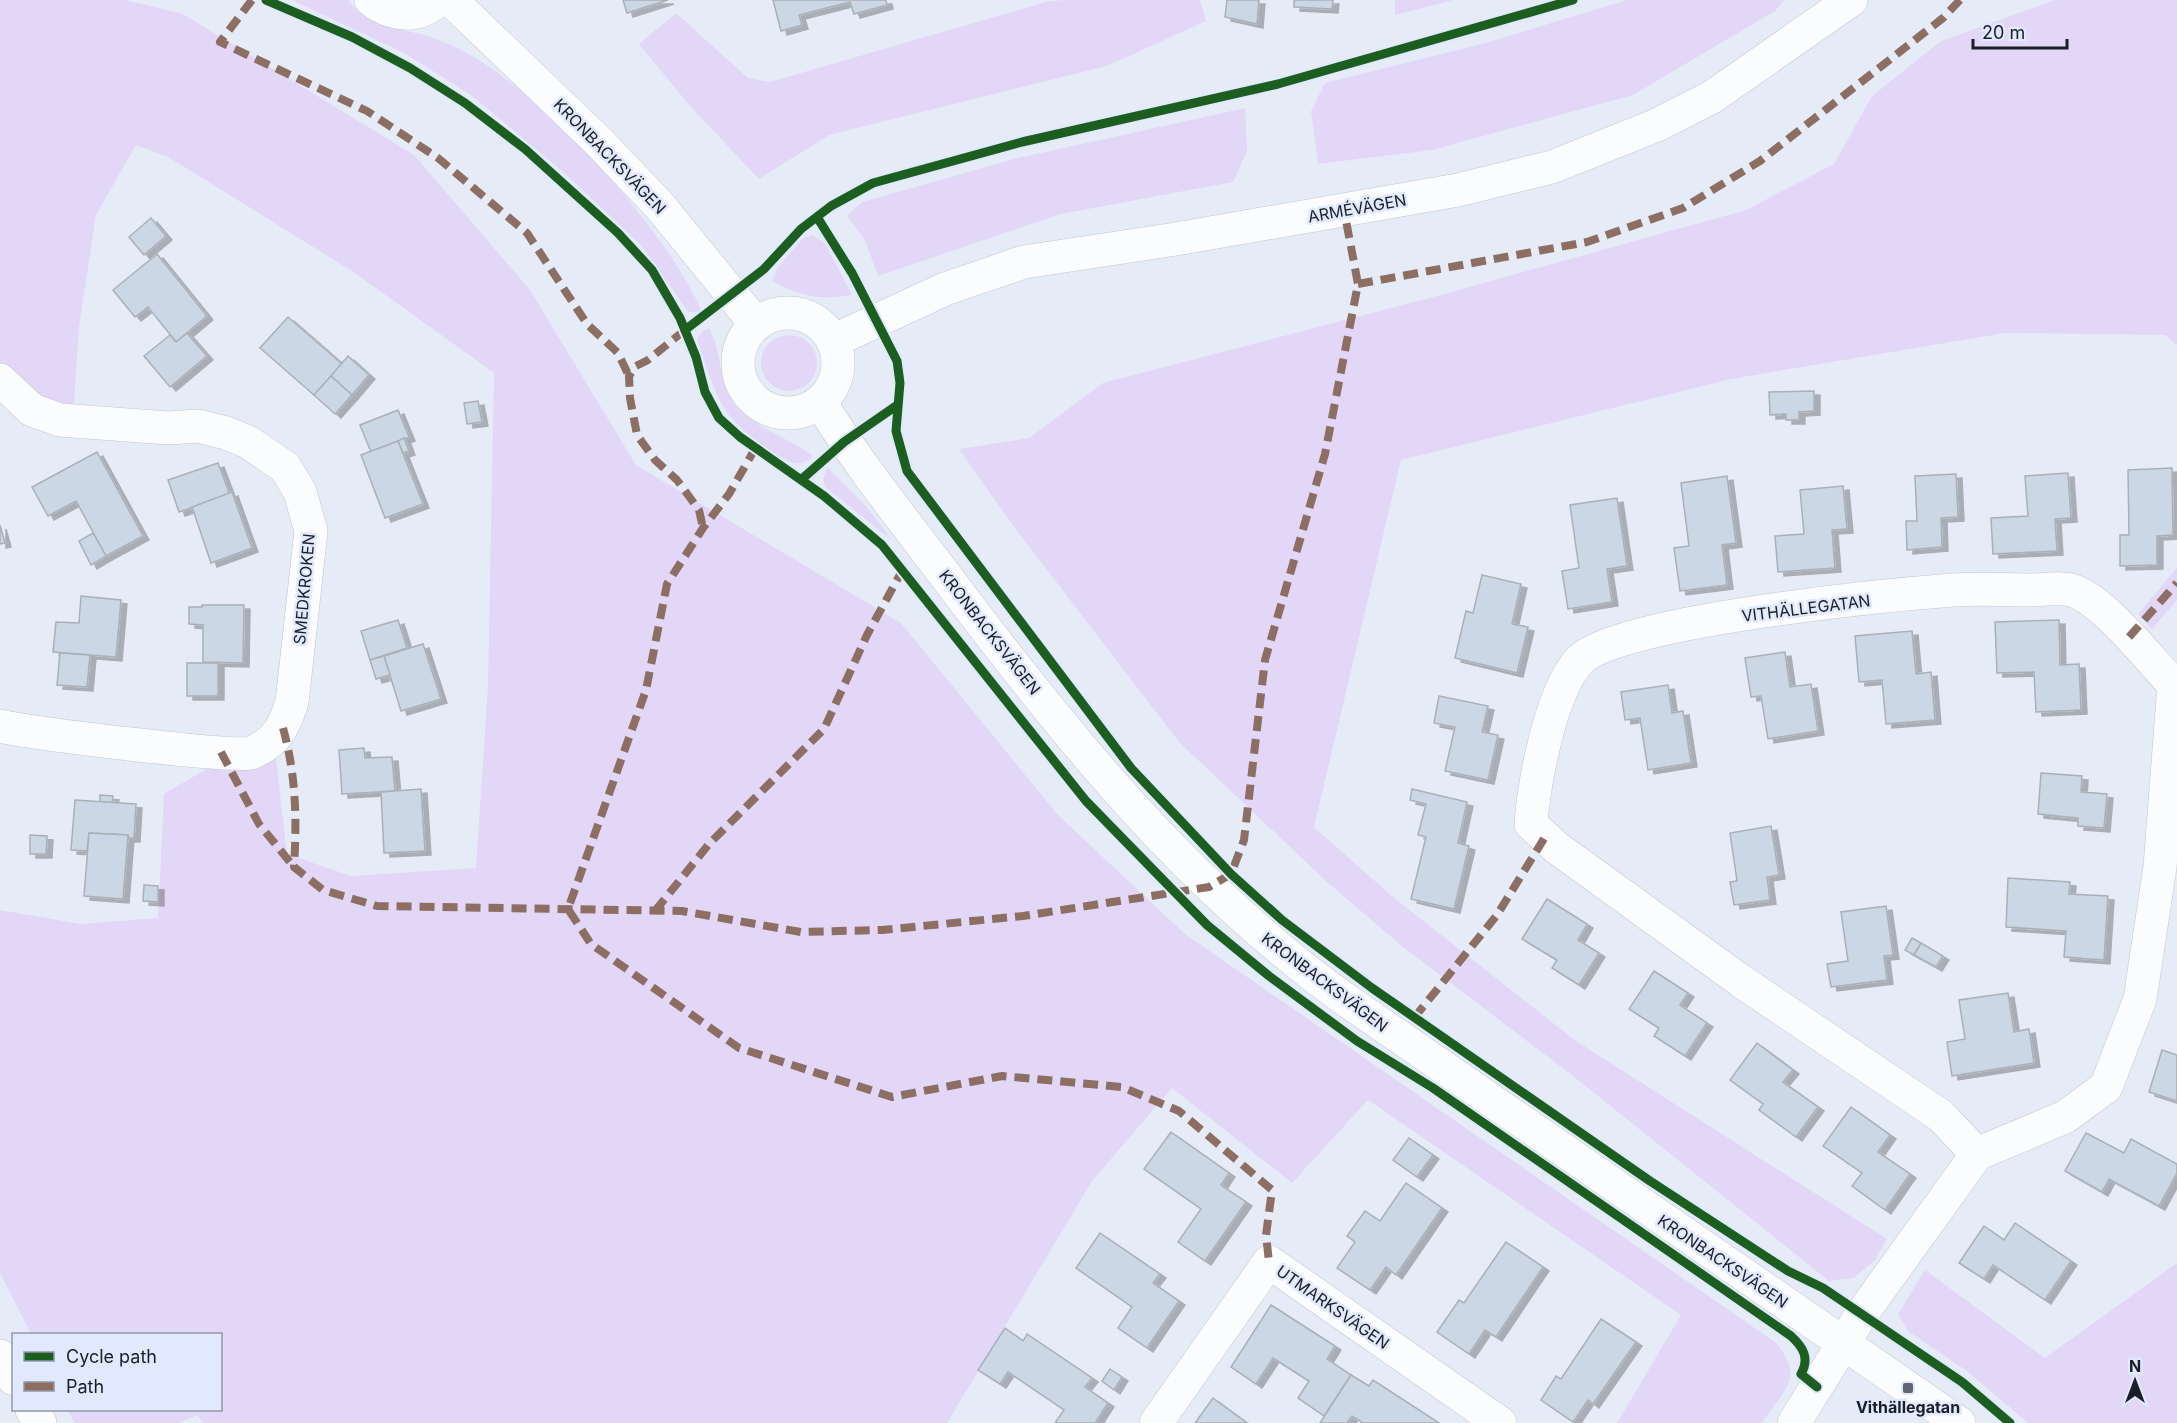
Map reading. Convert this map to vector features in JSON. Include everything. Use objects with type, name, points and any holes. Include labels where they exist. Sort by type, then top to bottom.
[{"type":"street","points":[[371,0],[382,8],[410,14],[423,10],[438,0]]},
{"type":"street","name":"KRONBACKSVÄGEN","points":[[451,0],[519,63],[644,189],[756,324]]},
{"type":"street","name":"ARMÉVÄGEN","points":[[833,340],[945,289],[1024,262],[1176,240],[1458,190],[1552,167],[1657,125],[1712,97],[1851,0]]},
{"type":"street","points":[[784,313],[799,314],[825,328],[833,340],[838,360],[836,381],[820,402],[806,410],[791,413],[775,412],[761,405],[749,395],[741,381],[738,366],[740,350],[746,336],[756,324],[769,317],[784,313]]},
{"type":"street","name":"SMEDKROKEN","points":[[0,380],[32,410],[60,420],[168,428],[198,426],[226,433],[248,442],[285,467],[300,492],[311,531],[306,598],[292,702],[283,728],[274,741],[248,754],[162,747],[0,726]]},
{"type":"street","name":"KRONBACKSVÄGEN","points":[[820,402],[857,460],[1064,727],[1115,788],[1194,874],[1243,919],[1338,993],[1959,1423]]},
{"type":"street","name":"VITHÄLLEGATAN","points":[[1955,590],[2072,590],[2101,607],[2174,685],[2160,867],[2140,999],[2106,1087],[2065,1117],[1977,1154],[1941,1116],[1741,981],[1557,848],[1531,824],[1533,803],[1557,697],[1581,660],[1617,642],[1687,624],[1812,606],[1955,590]]},
{"type":"street","points":[[1794,1423],[1844,1343],[1977,1154]]},
{"type":"street","name":"UTMARKSVÄGEN","points":[[1156,1423],[1269,1262],[1500,1423]]},
{"type":"street","points":[[0,1356],[12,1375]]},
{"type":"shaded area","points":[[0,0],[125,0],[183,14],[414,155],[530,290],[636,465],[901,623],[1058,815],[1185,934],[1775,1342],[1789,1365],[1790,1374],[1784,1392],[1762,1423],[1617,1423],[1681,1315],[1368,1100],[1292,1183],[1172,1088],[1092,1181],[947,1423],[203,1423],[197,1415],[179,1423],[75,1423],[69,1411],[222,1411],[222,1333],[30,1333],[0,1273],[0,910],[81,924],[158,918],[164,794],[232,754],[274,741],[287,854],[351,876],[476,868],[488,686],[494,373],[352,271],[168,157],[136,145],[96,215],[79,327],[73,418],[0,375]]},
{"type":"shaded area","points":[[292,0],[348,0],[357,10],[374,22],[424,35],[456,47],[505,78],[570,136],[633,206],[684,277],[701,309],[698,312],[688,312],[641,245],[561,170],[471,95],[406,54]]},
{"type":"shaded area","points":[[1200,0],[1206,21],[1107,66],[829,135],[759,179],[690,106],[639,44],[676,13],[748,78],[770,82],[1046,2]]},
{"type":"shaded area","points":[[1395,0],[1453,0],[1395,15]]},
{"type":"shaded area","points":[[1627,0],[1784,0],[1775,11],[1633,95],[1432,150],[1318,164],[1311,111],[1325,83],[1482,44]]},
{"type":"shaded area","points":[[2055,0],[2177,0],[2177,345],[2165,335],[2005,333],[1731,379],[1401,460],[1314,827],[1393,897],[1576,1041],[1887,1239],[1875,1260],[1854,1278],[1829,1281],[1568,1072],[1403,947],[1327,882],[1179,742],[1014,527],[959,449],[1029,438],[1103,383],[1433,297],[1746,210],[1834,164],[1872,96],[1941,41]]},
{"type":"shaded area","points":[[1245,108],[1247,151],[1233,182],[1061,214],[878,276],[865,240],[847,216],[862,202],[1014,159]]},
{"type":"shaded area","points":[[812,235],[825,243],[852,295],[810,296],[772,281],[778,267],[803,238]]},
{"type":"shaded area","points":[[709,328],[728,391],[739,409],[758,424],[813,456],[801,463],[780,457],[760,444],[729,415],[714,388],[697,339]]},
{"type":"shaded area","points":[[789,335],[800,337],[809,343],[815,352],[817,363],[815,374],[809,383],[800,389],[789,391],[778,389],[769,383],[763,374],[761,363],[763,352],[769,343],[778,337]]},
{"type":"shaded area","points":[[827,467],[865,505],[893,541],[825,487],[823,480]]},
{"type":"shaded area","points":[[2177,568],[2177,600],[2152,629],[2138,614]]},
{"type":"shaded area","points":[[2177,1263],[2177,1423],[2028,1423],[1967,1371],[1909,1332],[1898,1314],[1925,1270],[2045,1358]]},
{"type":"building","points":[[623,0],[668,0],[627,13]]},
{"type":"building","points":[[773,0],[886,0],[887,5],[854,14],[850,2],[799,15],[802,25],[781,31]]},
{"type":"building","points":[[1227,0],[1259,0],[1257,24],[1225,17]]},
{"type":"building","points":[[1294,0],[1333,0],[1332,9],[1294,7]]},
{"type":"building","points":[[151,218],[166,236],[144,255],[129,237]]},
{"type":"building","points":[[157,254],[207,316],[176,342],[148,307],[135,317],[113,290]]},
{"type":"building","points":[[288,317],[342,364],[314,395],[260,348]]},
{"type":"building","points":[[187,333],[207,356],[170,387],[144,356],[170,335],[176,342]]},
{"type":"building","points":[[348,356],[369,375],[352,395],[331,376]]},
{"type":"building","points":[[331,376],[352,395],[335,414],[314,395]]},
{"type":"building","points":[[1814,391],[1814,411],[1799,412],[1799,420],[1786,420],[1786,414],[1770,415],[1769,392]]},
{"type":"building","points":[[478,401],[482,422],[467,424],[464,403]]},
{"type":"building","points":[[398,410],[409,437],[371,452],[360,425]]},
{"type":"building","points":[[404,438],[409,451],[403,453],[398,441]]},
{"type":"building","points":[[398,441],[423,504],[385,518],[361,455]]},
{"type":"building","points":[[97,452],[143,536],[106,556],[76,501],[48,516],[32,487]]},
{"type":"building","points":[[218,463],[230,495],[179,512],[168,480]]},
{"type":"building","points":[[2172,468],[2173,535],[2157,536],[2157,565],[2120,566],[2120,535],[2129,535],[2128,470]]},
{"type":"building","points":[[2068,473],[2071,518],[2055,519],[2057,551],[1993,554],[1991,518],[2028,516],[2025,476]]},
{"type":"building","points":[[1956,474],[1958,517],[1941,518],[1942,547],[1907,550],[1906,521],[1917,521],[1915,476]]},
{"type":"building","points":[[1727,476],[1736,543],[1722,545],[1727,585],[1680,591],[1674,548],[1689,546],[1681,483]]},
{"type":"building","points":[[1843,486],[1847,529],[1832,530],[1835,568],[1778,572],[1775,536],[1804,534],[1800,490]]},
{"type":"building","points":[[232,492],[252,548],[211,563],[192,507]]},
{"type":"building","points":[[1617,498],[1627,566],[1607,569],[1612,602],[1568,609],[1562,571],[1579,568],[1570,505]]},
{"type":"building","points":[[0,525],[5,543],[0,544]]},
{"type":"building","points":[[93,533],[106,556],[91,565],[79,541]]},
{"type":"building","points":[[1482,575],[1521,584],[1512,624],[1528,627],[1517,673],[1455,658],[1466,611],[1473,613]]},
{"type":"building","points":[[81,596],[121,600],[116,657],[53,652],[56,622],[79,623]]},
{"type":"building","points":[[202,605],[244,605],[243,663],[203,662],[203,625],[189,624],[189,607],[202,607]]},
{"type":"building","points":[[398,620],[407,648],[370,660],[361,631]]},
{"type":"building","points":[[2059,620],[2060,665],[2079,664],[2081,710],[2036,712],[2034,672],[1997,673],[1995,622]]},
{"type":"building","points":[[1912,631],[1916,674],[1931,672],[1935,720],[1886,724],[1882,680],[1859,682],[1855,636]]},
{"type":"building","points":[[423,644],[441,699],[401,711],[384,656]]},
{"type":"building","points":[[1785,652],[1790,687],[1811,684],[1818,731],[1768,739],[1761,696],[1751,697],[1745,658]]},
{"type":"building","points":[[60,653],[90,655],[87,687],[57,685]]},
{"type":"building","points":[[384,656],[390,675],[376,679],[370,660]]},
{"type":"building","points":[[187,663],[218,663],[218,696],[187,696]]},
{"type":"building","points":[[1668,685],[1672,713],[1683,711],[1691,763],[1648,770],[1640,718],[1625,720],[1621,692]]},
{"type":"building","points":[[1439,696],[1488,706],[1482,732],[1498,735],[1488,780],[1445,771],[1455,727],[1434,723]]},
{"type":"building","points":[[364,748],[365,758],[392,757],[395,791],[342,794],[339,750]]},
{"type":"building","points":[[2041,773],[2082,776],[2081,792],[2107,794],[2104,828],[2078,826],[2078,818],[2038,814]]},
{"type":"building","points":[[421,789],[425,851],[384,853],[381,792]]},
{"type":"building","points":[[1412,789],[1467,802],[1458,843],[1469,846],[1454,909],[1411,899],[1426,837],[1418,835],[1426,804],[1410,800]]},
{"type":"building","points":[[100,795],[113,796],[112,803],[100,802]]},
{"type":"building","points":[[75,800],[136,804],[134,838],[128,838],[128,835],[89,833],[87,851],[71,850]]},
{"type":"building","points":[[1771,826],[1779,875],[1767,877],[1770,900],[1734,905],[1730,882],[1737,881],[1730,833]]},
{"type":"building","points":[[89,833],[128,835],[123,899],[84,896]]},
{"type":"building","points":[[30,835],[47,836],[46,854],[30,854]]},
{"type":"building","points":[[2008,878],[2070,882],[2069,894],[2108,896],[2104,960],[2064,957],[2066,931],[2006,927]]},
{"type":"building","points":[[144,885],[158,886],[158,902],[143,901]]},
{"type":"building","points":[[1547,899],[1587,924],[1578,940],[1599,953],[1579,985],[1552,968],[1557,960],[1522,939]]},
{"type":"building","points":[[1886,906],[1893,955],[1884,956],[1887,980],[1831,987],[1827,964],[1848,961],[1841,912]]},
{"type":"building","points":[[1912,938],[1921,943],[1914,955],[1905,950]]},
{"type":"building","points":[[1921,943],[1943,956],[1936,967],[1914,955]]},
{"type":"building","points":[[1654,971],[1688,993],[1680,1005],[1707,1023],[1685,1056],[1654,1036],[1659,1028],[1629,1009]]},
{"type":"building","points":[[2008,993],[2014,1032],[2029,1029],[2034,1063],[1952,1076],[1947,1042],[1965,1039],[1959,1000]]},
{"type":"building","points":[[1757,1043],[1793,1070],[1783,1082],[1818,1107],[1796,1137],[1759,1110],[1763,1104],[1730,1080]]},
{"type":"building","points":[[2162,1050],[2177,1055],[2177,1101],[2149,1092]]},
{"type":"building","points":[[1851,1107],[1890,1135],[1878,1152],[1910,1174],[1885,1210],[1852,1186],[1862,1173],[1823,1146]]},
{"type":"building","points":[[1171,1132],[1229,1173],[1221,1185],[1246,1202],[1205,1261],[1178,1242],[1201,1209],[1144,1169]]},
{"type":"building","points":[[2086,1133],[2124,1153],[2131,1139],[2177,1164],[2177,1173],[2159,1206],[2109,1179],[2102,1192],[2065,1171]]},
{"type":"building","points":[[1409,1138],[1433,1155],[1417,1177],[1393,1160]]},
{"type":"building","points":[[1406,1183],[1442,1208],[1396,1275],[1386,1267],[1370,1290],[1337,1268],[1355,1242],[1347,1236],[1365,1211],[1380,1221]]},
{"type":"building","points":[[2015,1223],[2071,1261],[2045,1300],[1993,1265],[1984,1279],[1959,1263],[1984,1226],[2004,1240]]},
{"type":"building","points":[[1100,1233],[1160,1274],[1153,1283],[1179,1301],[1147,1348],[1118,1328],[1132,1307],[1076,1268]]},
{"type":"building","points":[[1506,1242],[1543,1267],[1496,1337],[1485,1330],[1469,1354],[1437,1332],[1459,1300],[1464,1303]]},
{"type":"building","points":[[1271,1305],[1335,1346],[1327,1359],[1351,1375],[1324,1416],[1298,1398],[1309,1381],[1273,1358],[1256,1384],[1231,1367]]},
{"type":"building","points":[[1601,1319],[1636,1342],[1593,1404],[1588,1400],[1573,1422],[1541,1400],[1556,1376],[1561,1379]]},
{"type":"building","points":[[1005,1328],[1023,1341],[1027,1334],[1092,1378],[1085,1387],[1108,1403],[1095,1423],[1055,1423],[1064,1410],[1008,1372],[1000,1384],[978,1370]]},
{"type":"building","points":[[1110,1369],[1122,1377],[1114,1390],[1102,1381]]},
{"type":"building","points":[[1351,1375],[1369,1386],[1373,1380],[1439,1423],[1363,1423],[1352,1416],[1347,1423],[1320,1423]]},
{"type":"building","points":[[1213,1398],[1247,1423],[1195,1423]]},
{"type":"marked path","points":[[252,0],[220,42],[367,111],[438,158],[527,233],[587,324],[618,353],[629,376]]},
{"type":"marked path","points":[[1358,284],[1587,242],[1683,208],[1760,161],[1943,18],[1960,0]]},
{"type":"marked path","points":[[283,728],[291,763],[294,797],[294,867],[323,890],[377,906],[682,911],[801,932],[882,930],[1023,916],[1209,887],[1231,874],[1244,840],[1265,660],[1325,454],[1358,284],[1344,210]]},
{"type":"marked path","points":[[685,330],[648,360],[636,366],[629,376],[630,398],[637,435],[655,460],[677,480],[699,510],[703,528]]},
{"type":"marked path","points":[[756,447],[729,494],[703,528],[667,584],[646,690],[568,909],[591,944],[739,1048],[892,1097],[1002,1076],[1122,1087],[1179,1111],[1272,1190],[1266,1235],[1269,1262]]},
{"type":"marked path","points":[[655,911],[709,844],[824,729],[867,635],[903,569]]},
{"type":"marked path","points":[[2129,637],[2177,583]]},
{"type":"marked path","points":[[221,752],[259,824],[294,867]]},
{"type":"marked path","points":[[1414,1018],[1497,915],[1545,837]]},
{"type":"cycle path","points":[[266,0],[352,37],[410,68],[465,103],[525,149],[618,233],[652,270],[680,318],[696,357],[705,392],[719,418],[740,437],[824,496],[882,545],[1086,801],[1207,925],[1269,976],[1357,1041],[1433,1088],[1791,1336],[1804,1353],[1805,1363],[1801,1374],[1817,1387]]},
{"type":"cycle path","points":[[685,330],[764,269],[801,229],[831,206],[873,183],[1022,142],[1278,84],[1573,0]]},
{"type":"cycle path","points":[[817,217],[852,273],[897,361],[900,383],[896,431],[907,471],[1131,768],[1231,874],[1282,920],[1372,988],[1650,1181],[1788,1271],[1823,1288],[1962,1382],[2010,1423]]},
{"type":"cycle path","points":[[802,479],[844,442],[896,406]]},
{"type":"place","name":"Vithällegatan","points":[[1908,1388]]}]
